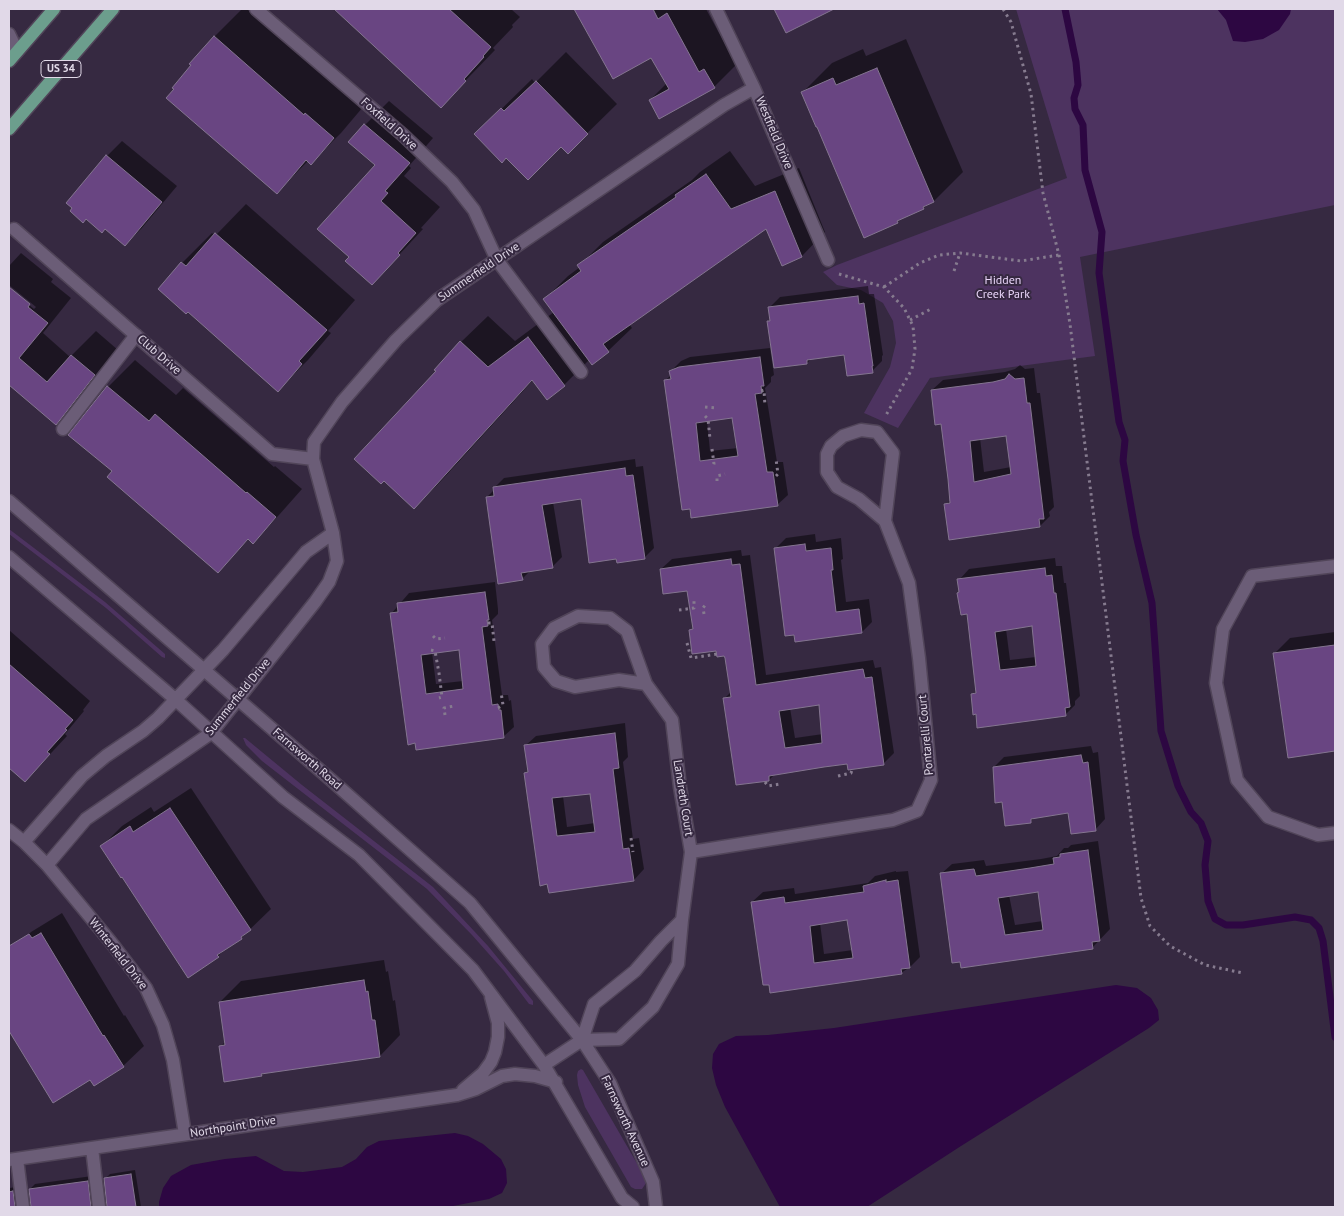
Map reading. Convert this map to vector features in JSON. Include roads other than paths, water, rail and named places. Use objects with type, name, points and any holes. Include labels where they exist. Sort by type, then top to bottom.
[{"type":"main road","points":[[13,56],[54,9]]},
{"type":"main road","name":"US 34","points":[[9,129],[113,9]]},
{"type":"street","name":"Foxfield Drive","points":[[256,9],[403,135],[452,182],[474,210],[498,260],[581,372]]},
{"type":"street","name":"Westfield Drive","points":[[716,9],[754,88],[828,260]]},
{"type":"street","points":[[9,34],[13,56]]},
{"type":"street","name":"Summerfield Drive","points":[[47,866],[86,820],[211,733],[329,582],[337,562],[332,533],[313,460],[314,442],[342,402],[396,340],[437,300],[724,105],[754,88]]},
{"type":"street","name":"Club Drive","points":[[14,228],[272,454],[313,460]]},
{"type":"street","points":[[63,429],[136,335]]},
{"type":"street","name":"Pontarelli Court","points":[[692,852],[893,820],[917,811],[931,780],[919,658],[909,584],[886,521],[893,453],[877,432],[861,430],[843,436],[831,446],[827,454],[827,472],[837,487],[859,499],[886,521]]},
{"type":"street","name":"Farnsworth Road","points":[[9,501],[470,903],[582,1040]]},
{"type":"street","points":[[24,842],[82,776],[106,756],[144,731],[204,670],[306,552],[332,533]]},
{"type":"street","points":[[9,557],[175,699],[283,797],[359,855],[473,970],[490,990],[556,1082],[622,1198],[633,1207]]},
{"type":"street","points":[[1335,566],[1252,576],[1223,629],[1216,683],[1237,780],[1268,817],[1318,835],[1335,833]]},
{"type":"street","name":"Landreth Court","points":[[582,1040],[619,1039],[653,1007],[678,964],[692,852],[680,787],[672,720],[646,684],[626,631],[610,618],[578,616],[554,628],[542,644],[544,667],[556,681],[575,687],[619,680],[646,684]]},
{"type":"street","name":"Winterfield Drive","points":[[9,830],[24,842],[47,866],[110,941],[146,988],[163,1025],[173,1060],[185,1134]]},
{"type":"street","points":[[544,1065],[582,1040],[594,1004],[635,971],[682,920]]},
{"type":"street","points":[[456,1095],[483,1072],[491,1062],[495,1052],[498,1024],[490,990]]},
{"type":"street","name":"Farnsworth Avenue","points":[[582,1040],[610,1084],[653,1182],[656,1207]]},
{"type":"street","name":"Northpoint Drive","points":[[13,1160],[456,1095],[476,1089],[502,1076],[514,1074],[535,1076],[556,1082]]},
{"type":"street","points":[[92,1148],[99,1207]]},
{"type":"street","points":[[13,1160],[23,1207]]},
{"type":"waterway","points":[[1065,9],[1076,62],[1078,85],[1074,98],[1075,109],[1083,125],[1085,170],[1102,232],[1099,273],[1119,422],[1125,440],[1123,461],[1136,535],[1152,603],[1161,731],[1178,786],[1191,812],[1201,823],[1208,841],[1205,865],[1208,901],[1215,919],[1226,925],[1243,925],[1295,917],[1311,920],[1319,928],[1323,941],[1335,1037]]},
{"type":"park label","name":"Hidden Creek Park","points":[[1003,288]]}]
